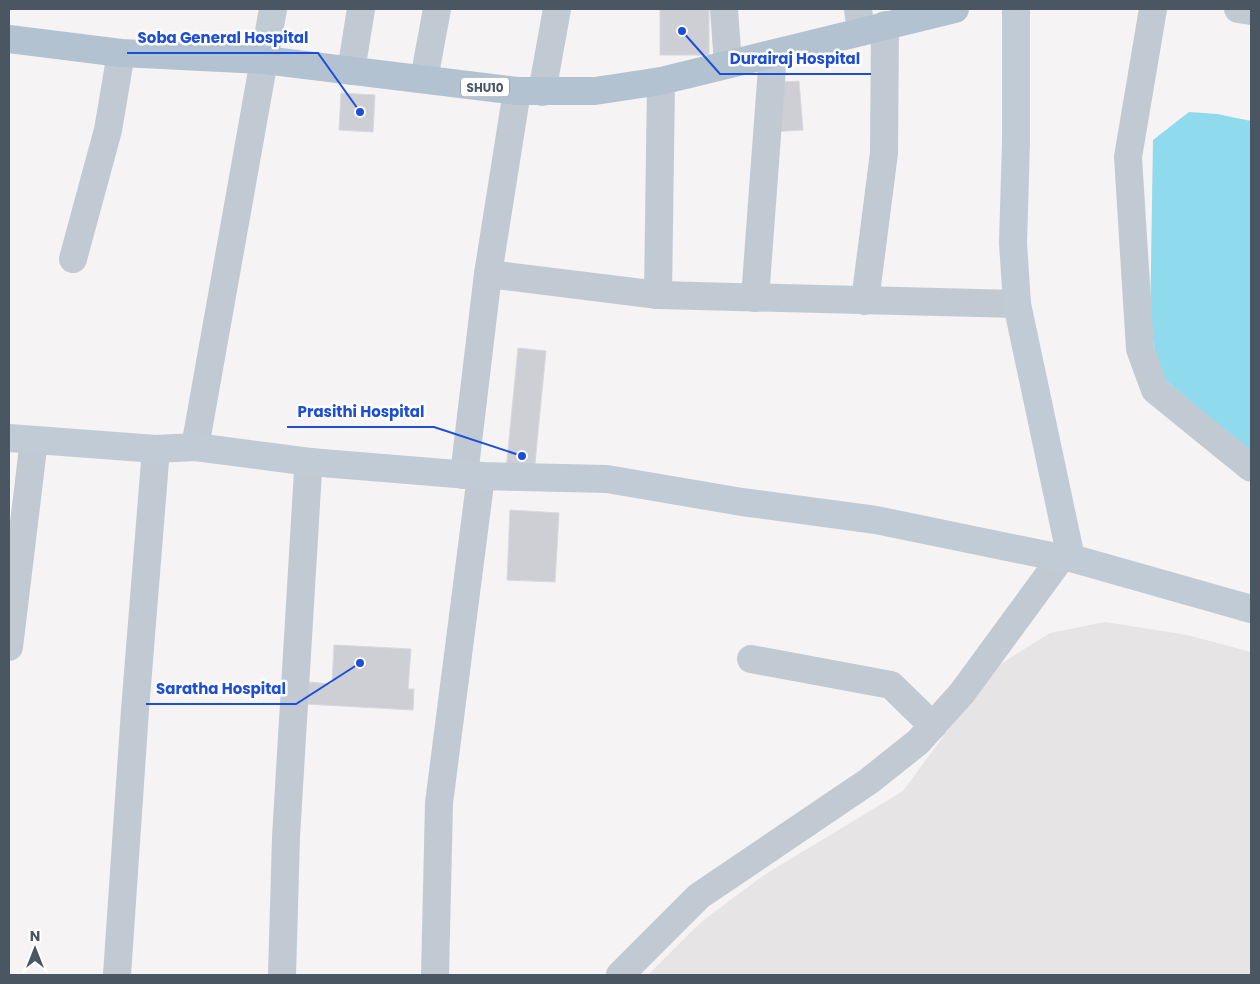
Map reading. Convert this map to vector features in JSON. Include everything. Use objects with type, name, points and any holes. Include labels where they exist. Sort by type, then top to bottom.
[{"type":"main road","points":[[264,60],[273,9]]},
{"type":"main road","name":"SHU10","points":[[9,39],[121,53],[264,60],[530,91],[595,91],[661,81],[773,54],[868,22],[955,9]]},
{"type":"main road","points":[[1016,9],[1016,141],[1013,243],[1017,304],[1066,558]]},
{"type":"main road","points":[[22,439],[156,449],[195,448],[310,462],[472,475],[607,479],[742,502],[876,520],[1066,558],[1251,610]]},
{"type":"street","points":[[351,71],[361,9]]},
{"type":"street","points":[[424,79],[437,9]]},
{"type":"street","points":[[435,975],[439,803],[472,475],[488,274],[530,91],[557,9]]},
{"type":"street","points":[[724,9],[728,64]]},
{"type":"street","points":[[1152,9],[1128,157],[1140,350],[1155,390],[1251,468]]},
{"type":"street","points":[[1238,9],[1251,11]]},
{"type":"street","points":[[865,301],[884,153],[868,22]]},
{"type":"street","points":[[72,259],[108,130],[121,53]]},
{"type":"street","points":[[756,298],[773,54]]},
{"type":"street","points":[[195,448],[264,60]]},
{"type":"street","points":[[658,295],[661,81]]},
{"type":"street","points":[[488,274],[658,295],[1017,304]]},
{"type":"street","points":[[9,646],[22,439]]},
{"type":"street","points":[[117,975],[134,720],[156,449]]},
{"type":"street","points":[[282,975],[286,837],[310,462]]},
{"type":"street","points":[[620,975],[698,896],[869,781],[918,742],[962,693],[1066,558]]},
{"type":"street","points":[[751,659],[891,685],[933,726]]},
{"type":"shaded area","points":[[1105,622],[1187,635],[1251,652],[1251,975],[648,975],[701,922],[764,875],[903,791],[994,668],[1050,633]]},
{"type":"water","points":[[1189,112],[1217,114],[1251,121],[1251,452],[1160,376],[1150,326],[1153,140]]},
{"type":"building","points":[[660,9],[709,9],[709,55],[660,55]]},
{"type":"building","points":[[799,81],[803,130],[770,132],[766,83]]},
{"type":"building","points":[[341,93],[375,95],[373,132],[339,130]]},
{"type":"building","points":[[518,348],[546,351],[534,473],[506,470]]},
{"type":"building","points":[[510,510],[559,513],[555,582],[507,580]]},
{"type":"building","points":[[334,645],[411,649],[408,689],[414,689],[413,710],[306,704],[307,682],[332,684]]},
{"type":"place","name":"Durairaj Hospital","points":[[682,31]]},
{"type":"place","name":"Soba General Hospital","points":[[360,112]]},
{"type":"place","name":"Prasithi Hospital","points":[[522,456]]},
{"type":"place","name":"Saratha Hospital","points":[[360,663]]}]
